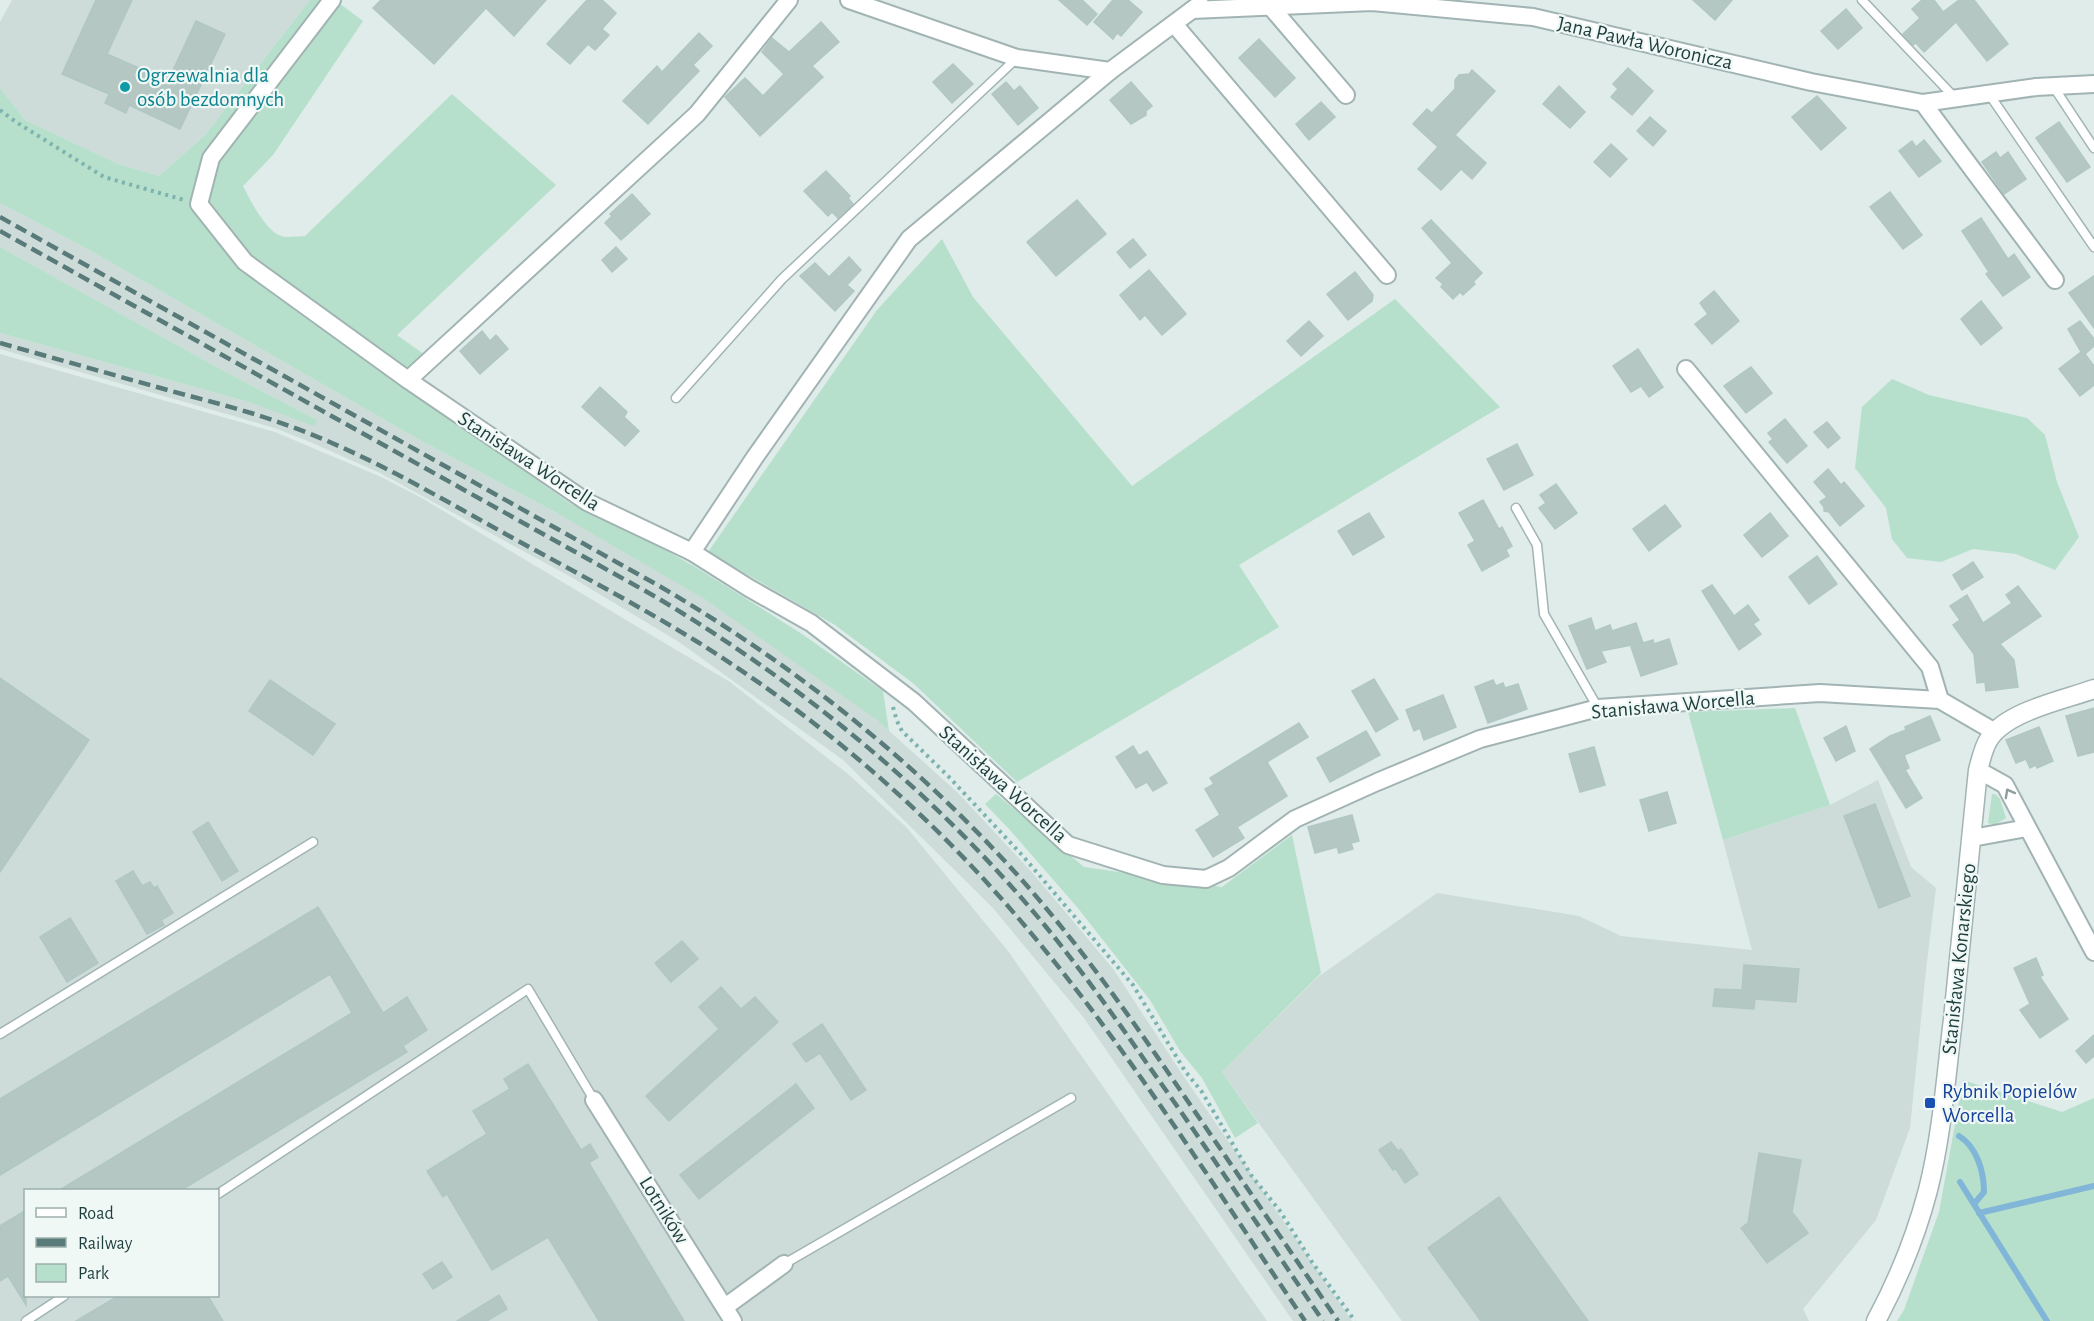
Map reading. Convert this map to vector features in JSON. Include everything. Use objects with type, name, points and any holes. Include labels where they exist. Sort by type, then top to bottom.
[{"type":"street","points":[[199,204],[211,158],[332,0]]},
{"type":"street","points":[[408,380],[698,114],[789,0]]},
{"type":"street","points":[[849,0],[1017,58],[1110,71]]},
{"type":"street","name":"Jana Pawła Woronicza","points":[[1198,5],[1270,6],[1372,2],[1533,17],[1811,82],[1923,103],[2053,86],[2094,84]]},
{"type":"street","points":[[692,552],[755,457],[909,239],[1110,71],[1198,5]]},
{"type":"street","points":[[1270,6],[1346,95]]},
{"type":"street","points":[[1174,24],[1387,275]]},
{"type":"street","points":[[1923,103],[2055,280]]},
{"type":"street","name":"Stanisława Worcella","points":[[199,204],[245,262],[408,380],[587,502],[692,552],[811,623],[914,702],[1068,845],[1163,875],[1206,879],[1229,868],[1296,819],[1377,782],[1480,739],[1598,708],[1820,693],[1940,700],[1995,732]]},
{"type":"street","points":[[1686,369],[1930,667],[1940,700]]},
{"type":"street","name":"Stanisława Konarskiego","points":[[1876,1321],[1913,1238],[1935,1158],[1944,1100],[1978,770],[1984,749],[1995,732],[2019,716],[2094,690]]},
{"type":"street","points":[[1978,770],[2005,785],[2094,952]]},
{"type":"street","name":"Stanisława Konarskiego","points":[[1972,838],[2027,828]]},
{"type":"street","name":"Lotników","points":[[594,1100],[729,1314]]},
{"type":"street","points":[[729,1314],[784,1264]]},
{"type":"lane","points":[[1862,0],[1955,99]]},
{"type":"lane","points":[[676,398],[782,279],[1017,58]]},
{"type":"lane","points":[[2053,86],[2094,148]]},
{"type":"lane","points":[[1989,94],[2094,247]]},
{"type":"lane","points":[[1516,508],[1537,545],[1544,614],[1598,708]]},
{"type":"lane","points":[[0,1034],[313,842]]},
{"type":"lane","points":[[219,1193],[528,989],[594,1100]]},
{"type":"lane","points":[[784,1264],[1071,1098]]},
{"type":"lane","points":[[26,1321],[62,1297]]},
{"type":"path","points":[[0,110],[104,177],[199,204]]},
{"type":"path","points":[[886,680],[902,731],[1022,855],[1133,985],[1185,1071],[1203,1092],[1251,1175],[1280,1211],[1312,1262],[1355,1321]]},
{"type":"shaded area","points":[[12,0],[310,0],[205,135],[159,176],[118,164],[25,120],[0,88],[0,22]]},
{"type":"shaded area","points":[[0,203],[84,247],[418,439],[596,534],[797,658],[877,720],[957,792],[1030,870],[1114,970],[1182,1074],[1352,1321],[1293,1321],[1084,1018],[992,907],[843,760],[679,642],[571,577],[380,473],[310,442],[237,417],[0,349],[0,333],[279,412],[317,420],[0,247]]},
{"type":"shaded area","points":[[0,354],[275,432],[379,476],[420,497],[730,682],[848,774],[907,828],[1008,951],[1267,1321],[0,1321]]},
{"type":"shaded area","points":[[1878,780],[1911,867],[1936,888],[1910,1128],[1876,1220],[1803,1309],[1809,1321],[1402,1321],[1222,1072],[1318,977],[1437,893],[1579,916],[1621,936],[1752,950],[1723,840],[1830,805]]},
{"type":"green space","points":[[310,0],[335,0],[363,21],[273,155],[243,186],[264,222],[281,236],[305,236],[452,94],[556,185],[397,335],[425,355],[405,388],[571,504],[632,531],[697,568],[802,634],[883,691],[889,731],[877,720],[706,600],[557,513],[418,439],[84,247],[0,203],[0,88],[25,120],[118,164],[159,176],[205,135]]},
{"type":"green space","points":[[942,239],[973,297],[1132,486],[1395,299],[1500,407],[1239,565],[1279,627],[1017,782],[914,684],[835,625],[708,552],[877,310]]},
{"type":"green space","points":[[0,247],[317,420],[314,426],[249,402],[0,333]]},
{"type":"green space","points":[[1892,379],[1929,395],[2027,418],[2045,435],[2057,482],[2079,537],[2055,570],[2016,554],[1973,549],[1941,562],[1907,558],[1892,539],[1886,508],[1855,468],[1862,407]]},
{"type":"green space","points":[[1795,708],[1830,805],[1723,840],[1688,712]]},
{"type":"green space","points":[[996,794],[1084,867],[1222,887],[1292,835],[1321,973],[1222,1072],[1258,1123],[1235,1138],[1202,1078],[1180,1051],[1150,1000],[1077,907],[985,804]]},
{"type":"green space","points":[[1992,794],[2000,799],[2006,818],[1994,825],[1988,823]]},
{"type":"green space","points":[[1963,1080],[2062,1112],[2094,1098],[2094,1321],[1897,1321],[1904,1310],[1939,1212]]},
{"type":"building","points":[[96,0],[132,0],[107,54],[168,81],[196,21],[225,34],[180,129],[129,105],[126,113],[105,103],[109,94],[62,74]]},
{"type":"building","points":[[381,0],[546,0],[514,36],[486,8],[434,64],[373,8]]},
{"type":"building","points":[[587,0],[602,0],[616,13],[602,29],[609,35],[595,50],[588,44],[570,64],[547,44]]},
{"type":"building","points":[[1059,0],[1082,0],[1097,14],[1087,25]]},
{"type":"building","points":[[1113,0],[1128,0],[1142,12],[1121,36],[1117,33],[1113,39],[1094,22]]},
{"type":"building","points":[[1693,0],[1732,0],[1715,20]]},
{"type":"building","points":[[1922,0],[1934,0],[1943,12],[1959,0],[1974,0],[2008,44],[1987,61],[1956,22],[1924,52],[1916,43],[1913,45],[1903,34],[1920,18],[1912,9]]},
{"type":"building","points":[[1846,9],[1862,28],[1838,49],[1821,31]]},
{"type":"building","points":[[821,22],[839,42],[812,66],[823,77],[760,136],[725,97],[745,78],[763,96],[784,74],[762,52],[772,38],[789,52]]},
{"type":"building","points":[[699,33],[712,46],[693,65],[699,71],[648,124],[623,101],[657,66],[662,72]]},
{"type":"building","points":[[1259,39],[1295,78],[1275,97],[1239,58]]},
{"type":"building","points":[[953,64],[973,84],[952,103],[933,82]]},
{"type":"building","points":[[1628,68],[1653,91],[1632,115],[1611,97],[1618,89],[1613,84]]},
{"type":"building","points":[[1472,70],[1495,91],[1455,135],[1486,163],[1472,179],[1461,169],[1441,190],[1418,169],[1438,147],[1413,124],[1427,109],[1432,113],[1455,89],[1455,80],[1459,75],[1469,74]]},
{"type":"building","points":[[1006,82],[1014,91],[1020,86],[1038,108],[1018,125],[992,94]]},
{"type":"building","points":[[1131,82],[1152,106],[1146,111],[1146,115],[1131,124],[1110,100]]},
{"type":"building","points":[[1559,86],[1585,112],[1570,128],[1543,104]]},
{"type":"building","points":[[1817,96],[1846,128],[1821,150],[1792,117]]},
{"type":"building","points":[[1321,102],[1335,117],[1309,140],[1296,124]]},
{"type":"building","points":[[1650,117],[1666,131],[1653,146],[1637,131]]},
{"type":"building","points":[[2059,122],[2090,167],[2067,182],[2036,138]]},
{"type":"building","points":[[1924,140],[1941,161],[1919,177],[1899,151],[1912,141],[1916,147]]},
{"type":"building","points":[[1611,144],[1627,159],[1610,177],[1594,162]]},
{"type":"building","points":[[1996,152],[2000,158],[2008,152],[2026,179],[2004,194],[1982,162]]},
{"type":"building","points":[[826,171],[850,196],[848,198],[853,204],[838,218],[832,212],[828,216],[804,191]]},
{"type":"building","points":[[1890,192],[1922,235],[1903,249],[1870,207]]},
{"type":"building","points":[[632,194],[650,214],[621,240],[605,223],[612,216],[610,214]]},
{"type":"building","points":[[1077,200],[1106,234],[1056,276],[1027,242]]},
{"type":"building","points":[[1981,218],[2008,259],[2014,254],[2030,277],[2003,296],[1986,274],[1989,272],[1962,231]]},
{"type":"building","points":[[1431,220],[1482,273],[1473,282],[1475,284],[1463,295],[1460,292],[1453,299],[1436,278],[1452,263],[1422,228]]},
{"type":"building","points":[[1133,239],[1146,255],[1130,268],[1117,252]]},
{"type":"building","points":[[616,247],[627,259],[612,272],[602,260]]},
{"type":"building","points":[[849,257],[861,270],[847,285],[854,291],[835,311],[800,276],[815,263],[829,277]]},
{"type":"building","points":[[1149,270],[1186,314],[1162,335],[1145,315],[1140,320],[1120,295]]},
{"type":"building","points":[[1355,272],[1373,295],[1372,301],[1348,320],[1327,294]]},
{"type":"building","points":[[2094,276],[2094,328],[2069,293]]},
{"type":"building","points":[[1714,291],[1739,321],[1712,344],[1695,324],[1708,314],[1700,303]]},
{"type":"building","points":[[1981,301],[2002,328],[1981,345],[1961,319]]},
{"type":"building","points":[[1309,321],[1323,336],[1301,356],[1287,341]]},
{"type":"building","points":[[2080,321],[2094,339],[2094,346],[2085,354],[2094,366],[2094,385],[2080,396],[2059,369],[2081,352],[2068,329]]},
{"type":"building","points":[[482,331],[490,341],[496,335],[508,349],[480,374],[460,351]]},
{"type":"building","points":[[1638,349],[1663,387],[1649,397],[1641,386],[1631,392],[1613,366]]},
{"type":"building","points":[[1751,367],[1772,393],[1746,413],[1724,386]]},
{"type":"building","points":[[600,387],[627,412],[624,417],[639,431],[625,446],[582,407]]},
{"type":"building","points":[[1785,419],[1807,446],[1787,463],[1769,442],[1773,439],[1768,433]]},
{"type":"building","points":[[1827,422],[1840,438],[1828,448],[1814,432]]},
{"type":"building","points":[[1517,444],[1533,475],[1504,490],[1487,459]]},
{"type":"building","points":[[1828,469],[1841,485],[1844,482],[1864,506],[1840,526],[1829,512],[1824,511],[1820,502],[1827,497],[1814,482]]},
{"type":"building","points":[[1556,484],[1577,513],[1555,529],[1539,508],[1546,503],[1540,495]]},
{"type":"building","points":[[1483,500],[1499,529],[1502,527],[1512,546],[1506,550],[1509,556],[1482,571],[1468,545],[1475,541],[1459,513]]},
{"type":"building","points":[[1665,505],[1681,526],[1649,551],[1633,529]]},
{"type":"building","points":[[1369,513],[1384,537],[1353,555],[1338,531]]},
{"type":"building","points":[[1770,513],[1788,536],[1762,557],[1744,535]]},
{"type":"building","points":[[1817,556],[1837,584],[1809,604],[1789,577]]},
{"type":"building","points":[[1973,562],[1983,577],[1962,590],[1953,575]]},
{"type":"building","points":[[1712,585],[1734,616],[1748,605],[1759,620],[1753,624],[1761,634],[1739,650],[1702,591]]},
{"type":"building","points":[[2018,586],[2041,616],[2000,644],[2014,660],[2018,687],[1986,691],[1985,682],[1977,683],[1974,654],[1953,625],[1960,620],[1950,606],[1967,595],[1983,623],[2012,603],[2006,595]]},
{"type":"building","points":[[1591,618],[1595,631],[1610,625],[1612,631],[1636,623],[1643,643],[1653,640],[1654,644],[1669,639],[1677,664],[1641,676],[1631,647],[1642,643],[1601,651],[1606,662],[1587,669],[1569,626]]},
{"type":"building","points":[[0,678],[89,740],[0,872]]},
{"type":"building","points":[[1374,679],[1398,719],[1376,732],[1352,691]]},
{"type":"building","points":[[270,680],[335,724],[313,755],[249,711]]},
{"type":"building","points":[[1493,680],[1496,686],[1503,683],[1505,688],[1518,684],[1527,709],[1488,723],[1475,687]]},
{"type":"building","points":[[1443,695],[1456,727],[1424,740],[1420,728],[1414,731],[1406,710]]},
{"type":"building","points":[[2094,708],[2094,752],[2078,756],[2066,716]]},
{"type":"building","points":[[1930,716],[1940,740],[1904,755],[1909,768],[1905,770],[1922,798],[1906,808],[1870,749],[1890,736],[1906,730],[1905,727]]},
{"type":"building","points":[[1299,723],[1308,737],[1267,762],[1287,796],[1237,827],[1244,838],[1213,857],[1196,830],[1220,815],[1205,789],[1214,784],[1210,778]]},
{"type":"building","points":[[1846,726],[1855,751],[1836,761],[1824,738]]},
{"type":"building","points":[[2039,727],[2053,761],[2037,768],[2036,765],[2030,768],[2026,759],[2016,763],[2006,740]]},
{"type":"building","points":[[1366,731],[1380,755],[1330,782],[1317,758]]},
{"type":"building","points":[[1133,746],[1139,756],[1147,751],[1167,783],[1153,791],[1147,782],[1136,788],[1116,757]]},
{"type":"building","points":[[1594,747],[1605,785],[1580,792],[1569,754]]},
{"type":"building","points":[[1667,792],[1676,823],[1649,831],[1640,800]]},
{"type":"building","points":[[1875,804],[1910,896],[1879,908],[1844,816]]},
{"type":"building","points":[[1352,815],[1359,841],[1351,843],[1353,849],[1339,853],[1337,847],[1315,853],[1308,827]]},
{"type":"building","points":[[208,822],[238,871],[222,881],[193,832]]},
{"type":"building","points":[[133,871],[142,886],[150,882],[154,888],[157,886],[173,913],[161,920],[164,925],[147,934],[116,881]]},
{"type":"building","points":[[318,907],[383,1013],[407,997],[427,1030],[403,1046],[407,1052],[183,1189],[61,1189],[352,1013],[330,974],[0,1175],[0,1099]]},
{"type":"building","points":[[70,918],[98,963],[67,982],[40,937]]},
{"type":"building","points":[[682,941],[698,959],[671,982],[655,963]]},
{"type":"building","points":[[2036,958],[2043,975],[2040,977],[2068,1019],[2040,1038],[2020,1010],[2030,1004],[2014,968]]},
{"type":"building","points":[[1744,965],[1799,969],[1796,1002],[1755,999],[1754,1009],[1713,1006],[1715,989],[1742,990]]},
{"type":"building","points":[[721,987],[741,1009],[755,997],[778,1022],[669,1121],[646,1096],[719,1029],[699,1007]]},
{"type":"building","points":[[822,1024],[866,1090],[851,1100],[820,1053],[806,1062],[793,1044]]},
{"type":"building","points":[[2094,1035],[2094,1056],[2086,1063],[2076,1051]]},
{"type":"building","points":[[528,1064],[581,1150],[590,1144],[598,1157],[589,1163],[684,1321],[599,1321],[548,1237],[492,1270],[447,1194],[443,1197],[427,1171],[487,1134],[473,1111],[510,1089],[504,1079]]},
{"type":"building","points":[[796,1084],[814,1108],[699,1199],[680,1175]]},
{"type":"building","points":[[1391,1142],[1398,1151],[1401,1149],[1418,1174],[1405,1183],[1379,1150]]},
{"type":"building","points":[[1759,1153],[1801,1160],[1792,1212],[1808,1233],[1767,1263],[1741,1228],[1748,1223]]},
{"type":"building","points":[[1499,1197],[1588,1321],[1481,1321],[1428,1248]]},
{"type":"building","points":[[24,1211],[24,1297],[26,1297],[26,1305],[8,1276],[0,1281],[0,1226]]},
{"type":"building","points":[[442,1262],[452,1277],[433,1289],[423,1274]]},
{"type":"building","points":[[499,1295],[507,1309],[487,1321],[457,1321]]},
{"type":"building","points":[[116,1297],[209,1297],[223,1321],[76,1321]]},
{"type":"waterway","points":[[1959,1136],[1975,1153],[1983,1176],[1984,1192],[1974,1204]]},
{"type":"waterway","points":[[1960,1182],[2047,1321]]},
{"type":"waterway","points":[[1979,1213],[2094,1186]]},
{"type":"railway","points":[[0,217],[708,615],[798,677],[883,744],[963,818],[1001,857],[1076,946],[1145,1039],[1338,1321]]},
{"type":"railway","points":[[0,231],[656,597],[755,661],[849,732],[893,769],[978,850],[1053,935],[1102,999],[1323,1321]]},
{"type":"railway","points":[[0,343],[247,412],[321,438],[431,492],[650,614],[696,641],[778,696],[818,726],[894,790],[930,824],[999,896],[1041,945],[1121,1049],[1159,1103],[1305,1321]]},
{"type":"place","name":"Ogrzewalnia dla osób bezdomnych","points":[[125,87]]},
{"type":"place","name":"Rybnik Popielów Worcella","points":[[1930,1103]]}]
